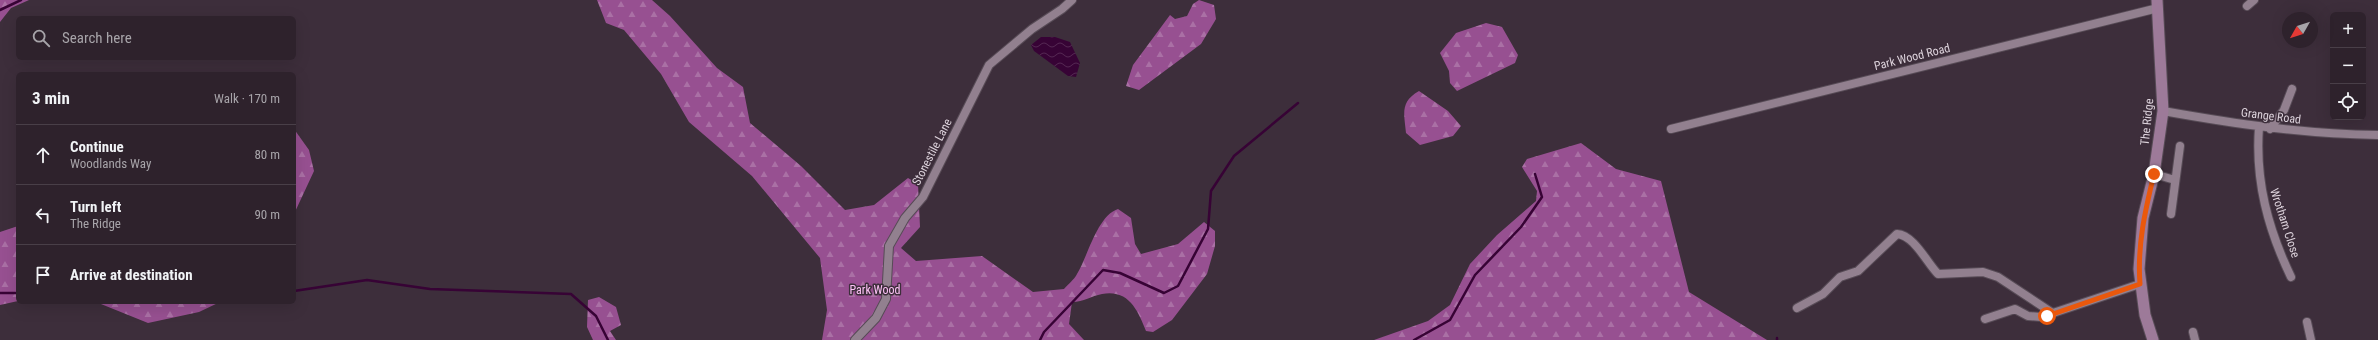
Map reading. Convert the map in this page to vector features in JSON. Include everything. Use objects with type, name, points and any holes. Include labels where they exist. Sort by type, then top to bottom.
[{"type":"main road","name":"The Ridge","points":[[2153,340],[2145,315],[2139,268],[2141,233],[2154,174],[2163,111],[2157,4]]},
{"type":"street","name":"Stonestile Lane","points":[[855,340],[876,318],[886,299],[889,246],[905,218],[923,197],[989,65],[1032,29],[1062,9],[1072,0]]},
{"type":"street","points":[[2247,6],[2254,0]]},
{"type":"street","name":"Park Wood Road","points":[[1671,129],[2157,4]]},
{"type":"street","points":[[2270,129],[2284,110],[2292,89]]},
{"type":"street","name":"Grange Road","points":[[2163,111],[2270,129],[2340,135],[2378,135]]},
{"type":"street","name":"Wrotham Close","points":[[2259,127],[2259,173],[2261,190],[2271,227],[2291,277]]},
{"type":"street","points":[[2171,214],[2180,146]]},
{"type":"street","points":[[2154,174],[2175,180]]},
{"type":"street","points":[[1797,308],[1823,294],[1845,274],[1858,271],[1897,234],[1904,236],[1925,256],[1938,274],[1983,272],[1998,278],[2055,314],[2140,284]]},
{"type":"street","points":[[1985,319],[2015,309],[2028,316],[2041,317],[2051,312]]},
{"type":"street","points":[[2307,322],[2311,340]]},
{"type":"green space","points":[[0,0],[29,0],[11,8],[0,22]]},
{"type":"green space","name":"Park Wood","points":[[597,0],[652,0],[670,16],[717,68],[743,87],[750,123],[801,166],[845,210],[874,205],[908,178],[918,184],[920,227],[901,248],[916,261],[982,256],[1033,292],[1064,289],[1077,274],[1094,237],[1104,220],[1118,209],[1131,218],[1135,244],[1141,254],[1178,244],[1204,222],[1215,231],[1215,246],[1207,274],[1172,320],[1153,332],[1146,331],[1136,309],[1126,298],[1111,293],[1072,302],[1069,324],[1084,340],[822,340],[827,310],[820,258],[752,176],[689,122],[661,74],[624,30],[606,23]]},
{"type":"green space","points":[[1199,0],[1214,5],[1216,19],[1201,44],[1139,90],[1126,86],[1133,65],[1170,15],[1175,19],[1187,16],[1193,4]]},
{"type":"green space","points":[[1486,23],[1502,27],[1518,55],[1515,63],[1457,91],[1450,83],[1449,71],[1440,53],[1456,33]]},
{"type":"green space","points":[[1419,91],[1448,111],[1461,126],[1453,136],[1420,145],[1406,133],[1404,114],[1406,104],[1413,95]]},
{"type":"green space","points":[[296,132],[309,150],[314,171],[296,210]]},
{"type":"green space","points":[[1581,143],[1616,169],[1661,181],[1689,292],[1767,340],[1374,340],[1428,321],[1450,305],[1470,264],[1497,235],[1536,201],[1537,191],[1522,167],[1527,159]]},
{"type":"green space","points":[[16,227],[16,301],[0,305],[0,232]]},
{"type":"green space","points":[[599,297],[616,307],[621,325],[610,331],[616,340],[593,340],[587,327],[588,300]]},
{"type":"green space","points":[[101,304],[216,304],[199,312],[148,323]]},
{"type":"water","points":[[1041,37],[1055,37],[1070,42],[1080,63],[1076,77],[1068,76],[1034,51],[1031,45]]},
{"type":"waterway","points":[[0,10],[21,0]]},
{"type":"waterway","points":[[1040,340],[1044,332],[1103,270],[1120,273],[1164,293],[1178,286],[1208,229],[1211,191],[1234,156],[1298,103]]},
{"type":"waterway","points":[[1414,340],[1450,320],[1475,275],[1521,227],[1542,197],[1535,174]]},
{"type":"waterway","points":[[296,291],[367,280],[430,289],[571,294],[596,316],[608,340]]},
{"type":"waterway","points":[[0,293],[16,293]]},
{"type":"route","points":[[2047,316],[2051,312],[2055,314],[2140,284],[2139,248],[2143,218],[2154,174]]}]
